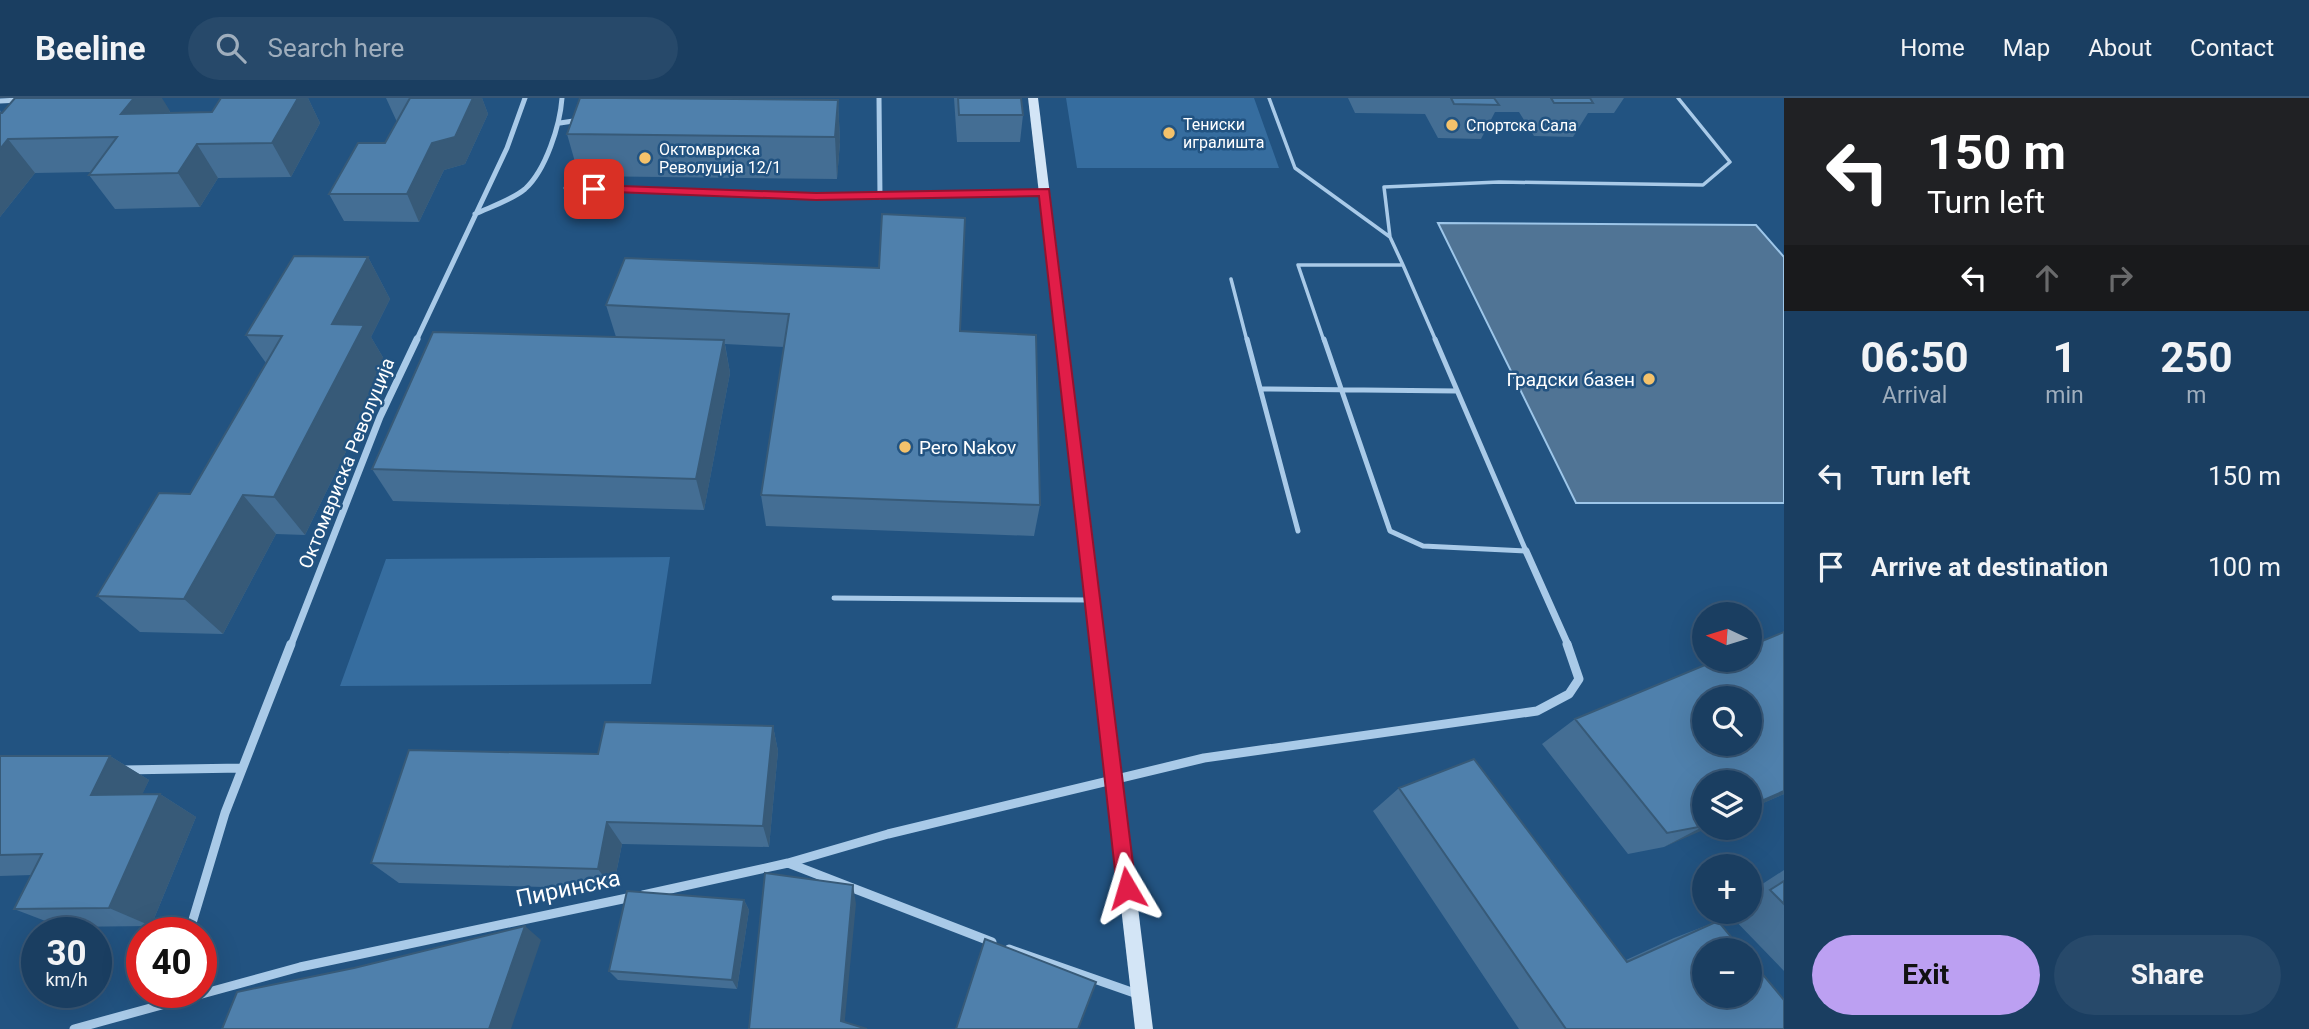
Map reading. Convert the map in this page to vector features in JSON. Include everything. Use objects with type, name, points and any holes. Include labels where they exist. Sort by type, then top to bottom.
[{"type":"street","name":"Октомвриска Револуција","points":[[194,917],[225,813],[380,417],[520,118],[524,98]]},
{"type":"street","points":[[474,214],[525,189],[547,156],[560,122],[562,98]]},
{"type":"street","points":[[879,98],[880,197]]},
{"type":"street","points":[[1032,98],[1144,1029]]},
{"type":"street","points":[[0,101],[25,100]]},
{"type":"street","points":[[560,122],[587,119]]},
{"type":"street","points":[[566,188],[880,197],[1044,192]]},
{"type":"street","name":"Пиринска","points":[[217,990],[300,967],[788,863],[888,834],[1204,758],[1537,710],[1569,694],[1579,679],[1573,657],[1526,551]]},
{"type":"street","points":[[107,770],[242,768]]},
{"type":"street","points":[[788,863],[930,920],[1140,996]]},
{"type":"street","name":"Пиринска","points":[[74,1029],[153,1008]]},
{"type":"lane","points":[[1269,98],[1295,168],[1390,237]]},
{"type":"lane","points":[[1404,265],[1298,265],[1390,531],[1423,546],[1526,551],[1404,265],[1390,237],[1384,187],[1499,182],[1703,185],[1730,162],[1678,98]]},
{"type":"lane","points":[[1231,279],[1298,531]]},
{"type":"lane","points":[[1262,389],[1457,391]]},
{"type":"lane","points":[[834,598],[1093,600]]},
{"type":"shaded area","name":"Тениски игралишта","points":[[1066,98],[1254,98],[1279,168],[1077,168]]},
{"type":"shaded area","name":"Градски базен","points":[[1438,223],[1756,225],[1784,257],[1784,503],[1576,503]]},
{"type":"shaded area","points":[[670,557],[651,684],[340,686],[386,559]]},
{"type":"building","points":[[15,98],[134,98],[121,114],[212,112],[221,98],[298,98],[272,143],[197,144],[178,173],[89,175],[117,137],[8,139],[0,149],[0,113]]},
{"type":"building","points":[[410,98],[473,98],[455,137],[432,143],[407,194],[329,194],[358,143],[385,143]]},
{"type":"building","points":[[580,98],[838,100],[835,137],[567,134]]},
{"type":"building","points":[[958,98],[1021,98],[1023,115],[959,115]]},
{"type":"building","points":[[1451,98],[1494,98],[1499,105],[1454,104]]},
{"type":"building","points":[[1551,98],[1590,98],[1593,103],[1554,103]]},
{"type":"building","name":"Pero Nakov","points":[[882,214],[965,218],[960,331],[1036,335],[1040,505],[761,495],[789,314],[606,305],[625,258],[879,268]]},
{"type":"building","points":[[294,256],[368,257],[332,324],[364,325],[274,497],[243,495],[184,599],[97,596],[159,493],[190,494],[282,336],[246,335]]},
{"type":"building","points":[[433,332],[724,340],[696,479],[372,469]]},
{"type":"building","points":[[1784,632],[1784,791],[1762,801],[1762,770],[1692,770],[1692,828],[1667,833],[1575,719],[1692,670],[1762,672],[1762,641]]},
{"type":"building","points":[[605,722],[773,726],[763,826],[607,822],[598,869],[371,863],[409,750],[598,754]]},
{"type":"building","points":[[0,756],[110,756],[91,795],[160,794],[109,908],[14,909],[42,854],[0,855]]},
{"type":"building","points":[[1474,759],[1627,962],[1711,924],[1720,924],[1732,938],[1692,938],[1692,1008],[1762,1008],[1762,973],[1784,1000],[1784,1029],[1566,1029],[1399,788]]},
{"type":"building","points":[[765,873],[853,885],[841,1021],[867,1029],[749,1029]]},
{"type":"building","points":[[1784,881],[1784,904],[1770,890]]},
{"type":"building","points":[[627,891],[744,900],[732,980],[609,971]]},
{"type":"building","points":[[525,926],[489,1029],[222,1029],[237,992],[354,968]]},
{"type":"building","points":[[985,939],[1096,982],[1078,1029],[956,1029]]},
{"type":"place","name":"Спортска Сала","points":[[1452,125]]},
{"type":"place","name":"Тениски игралишта","points":[[1169,133]]},
{"type":"place","name":"Октомвриска Револуција 12/1","points":[[645,158]]},
{"type":"place","name":"Градски базен","points":[[1649,379]]},
{"type":"place","name":"Pero Nakov","points":[[905,447]]},
{"type":"route","points":[[594,189],[816,197],[1044,192],[1127,888]]}]
